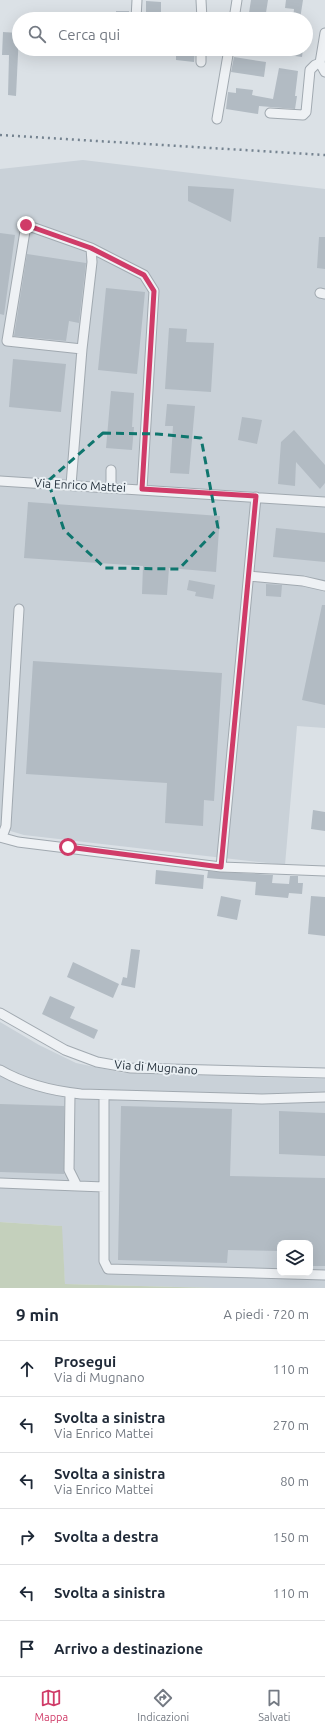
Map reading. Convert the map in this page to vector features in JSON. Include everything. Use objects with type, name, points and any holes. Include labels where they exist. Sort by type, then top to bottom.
[{"type":"street","points":[[136,12],[137,0]]},
{"type":"street","points":[[201,0],[202,12]]},
{"type":"street","points":[[235,12],[237,0]]},
{"type":"street","points":[[270,113],[303,115],[306,112],[310,70],[315,65],[323,68],[325,33]]},
{"type":"street","points":[[201,56],[201,62]]},
{"type":"street","points":[[217,119],[228,56]]},
{"type":"street","points":[[82,349],[8,342],[26,225],[91,248],[144,275],[154,291],[142,489]]},
{"type":"street","points":[[71,485],[82,349],[92,262],[91,248]]},
{"type":"street","points":[[110,487],[111,470]]},
{"type":"street","name":"Via Enrico Mattei","points":[[0,481],[256,496],[325,502]]},
{"type":"street","points":[[221,867],[256,496]]},
{"type":"street","points":[[249,576],[303,581],[325,586]]},
{"type":"street","points":[[19,609],[6,826],[1,837],[18,842],[221,867],[325,871]]},
{"type":"street","name":"Via di Mugnano","points":[[0,1013],[65,1050],[97,1062],[131,1068],[325,1073]]},
{"type":"street","points":[[0,1070],[33,1086],[70,1093],[262,1099],[325,1097]]},
{"type":"street","points":[[70,1093],[69,1170],[77,1186]]},
{"type":"street","points":[[104,1095],[104,1261],[108,1270],[325,1275]]},
{"type":"street","points":[[0,1183],[104,1187]]},
{"type":"highlighted area","points":[[103,433],[157,434],[201,438],[218,528],[179,569],[105,568],[64,530],[48,481]]},
{"type":"shaded area","points":[[83,160],[325,189],[325,728],[297,726],[285,865],[24,835],[0,828],[0,169]]},
{"type":"shaded area","points":[[0,1022],[39,1045],[76,1063],[124,1073],[325,1079],[325,1288],[215,1288],[65,1284],[61,1226],[0,1222]]},
{"type":"green space","points":[[0,1222],[62,1226],[65,1284],[215,1288],[0,1288]]},
{"type":"building","points":[[251,0],[268,0],[266,12],[249,12]]},
{"type":"building","points":[[286,0],[303,0],[301,12],[294,12],[294,9],[285,8]]},
{"type":"building","points":[[146,1],[161,2],[161,12],[146,12]]},
{"type":"building","points":[[116,11],[129,11],[129,12]]},
{"type":"building","points":[[3,32],[12,33],[12,56],[18,56],[16,96],[8,95],[9,55],[2,55]]},
{"type":"building","points":[[176,56],[194,56],[194,62],[176,60]]},
{"type":"building","points":[[234,57],[266,62],[264,77],[231,72]]},
{"type":"building","points":[[279,68],[298,71],[295,109],[259,106],[258,114],[226,109],[228,92],[236,93],[236,88],[253,90],[252,95],[273,99]]},
{"type":"building","points":[[188,186],[234,189],[231,222],[188,201]]},
{"type":"building","points":[[0,233],[15,235],[4,315],[0,314]]},
{"type":"building","points":[[319,237],[325,237],[325,269],[317,268]]},
{"type":"building","points":[[27,254],[86,263],[79,323],[69,321],[66,341],[14,336]]},
{"type":"building","points":[[106,288],[145,292],[137,374],[98,370]]},
{"type":"building","points":[[169,328],[187,329],[186,342],[214,343],[211,392],[165,389]]},
{"type":"building","points":[[13,359],[66,364],[61,412],[9,407]]},
{"type":"building","points":[[111,391],[134,393],[132,450],[106,448]]},
{"type":"building","points":[[167,404],[195,406],[189,474],[170,473],[173,426],[165,426]]},
{"type":"building","points":[[242,417],[262,420],[257,444],[238,440]]},
{"type":"building","points":[[294,430],[325,465],[325,483],[320,489],[296,462],[295,486],[278,484],[281,442]]},
{"type":"building","points":[[28,502],[220,516],[216,572],[169,568],[167,595],[142,594],[143,566],[24,558]]},
{"type":"building","points":[[276,528],[325,533],[325,562],[273,557]]},
{"type":"building","points":[[189,580],[215,585],[213,599],[195,596],[196,592],[187,590]]},
{"type":"building","points":[[266,584],[282,585],[281,597],[266,596]]},
{"type":"building","points":[[322,605],[325,605],[325,705],[302,700]]},
{"type":"building","points":[[33,661],[222,673],[214,801],[204,800],[203,826],[165,823],[167,783],[26,774]]},
{"type":"building","points":[[313,810],[325,812],[325,831],[311,829]]},
{"type":"building","points":[[156,870],[204,875],[203,889],[155,884]]},
{"type":"building","points":[[208,871],[273,875],[272,883],[289,884],[290,876],[298,876],[298,883],[303,883],[302,894],[289,893],[288,898],[255,895],[256,882],[207,878]]},
{"type":"building","points":[[221,896],[241,900],[237,920],[217,916]]},
{"type":"building","points":[[311,896],[325,897],[325,936],[308,934]]},
{"type":"building","points":[[131,949],[140,950],[135,988],[121,985],[123,977],[127,978]]},
{"type":"building","points":[[73,962],[119,984],[113,998],[67,977]]},
{"type":"building","points":[[50,996],[75,1007],[70,1018],[98,1030],[94,1039],[42,1014]]},
{"type":"building","points":[[0,1104],[64,1106],[64,1174],[0,1172]]},
{"type":"building","points":[[121,1106],[232,1109],[230,1176],[325,1178],[325,1266],[313,1266],[313,1240],[277,1240],[277,1251],[228,1250],[227,1263],[118,1260]]},
{"type":"building","points":[[279,1111],[325,1113],[325,1156],[279,1154]]},
{"type":"railway","points":[[0,135],[325,155]]},
{"type":"route","points":[[26,225],[91,248],[144,275],[154,291],[142,489],[256,496],[221,867],[68,847]]}]
